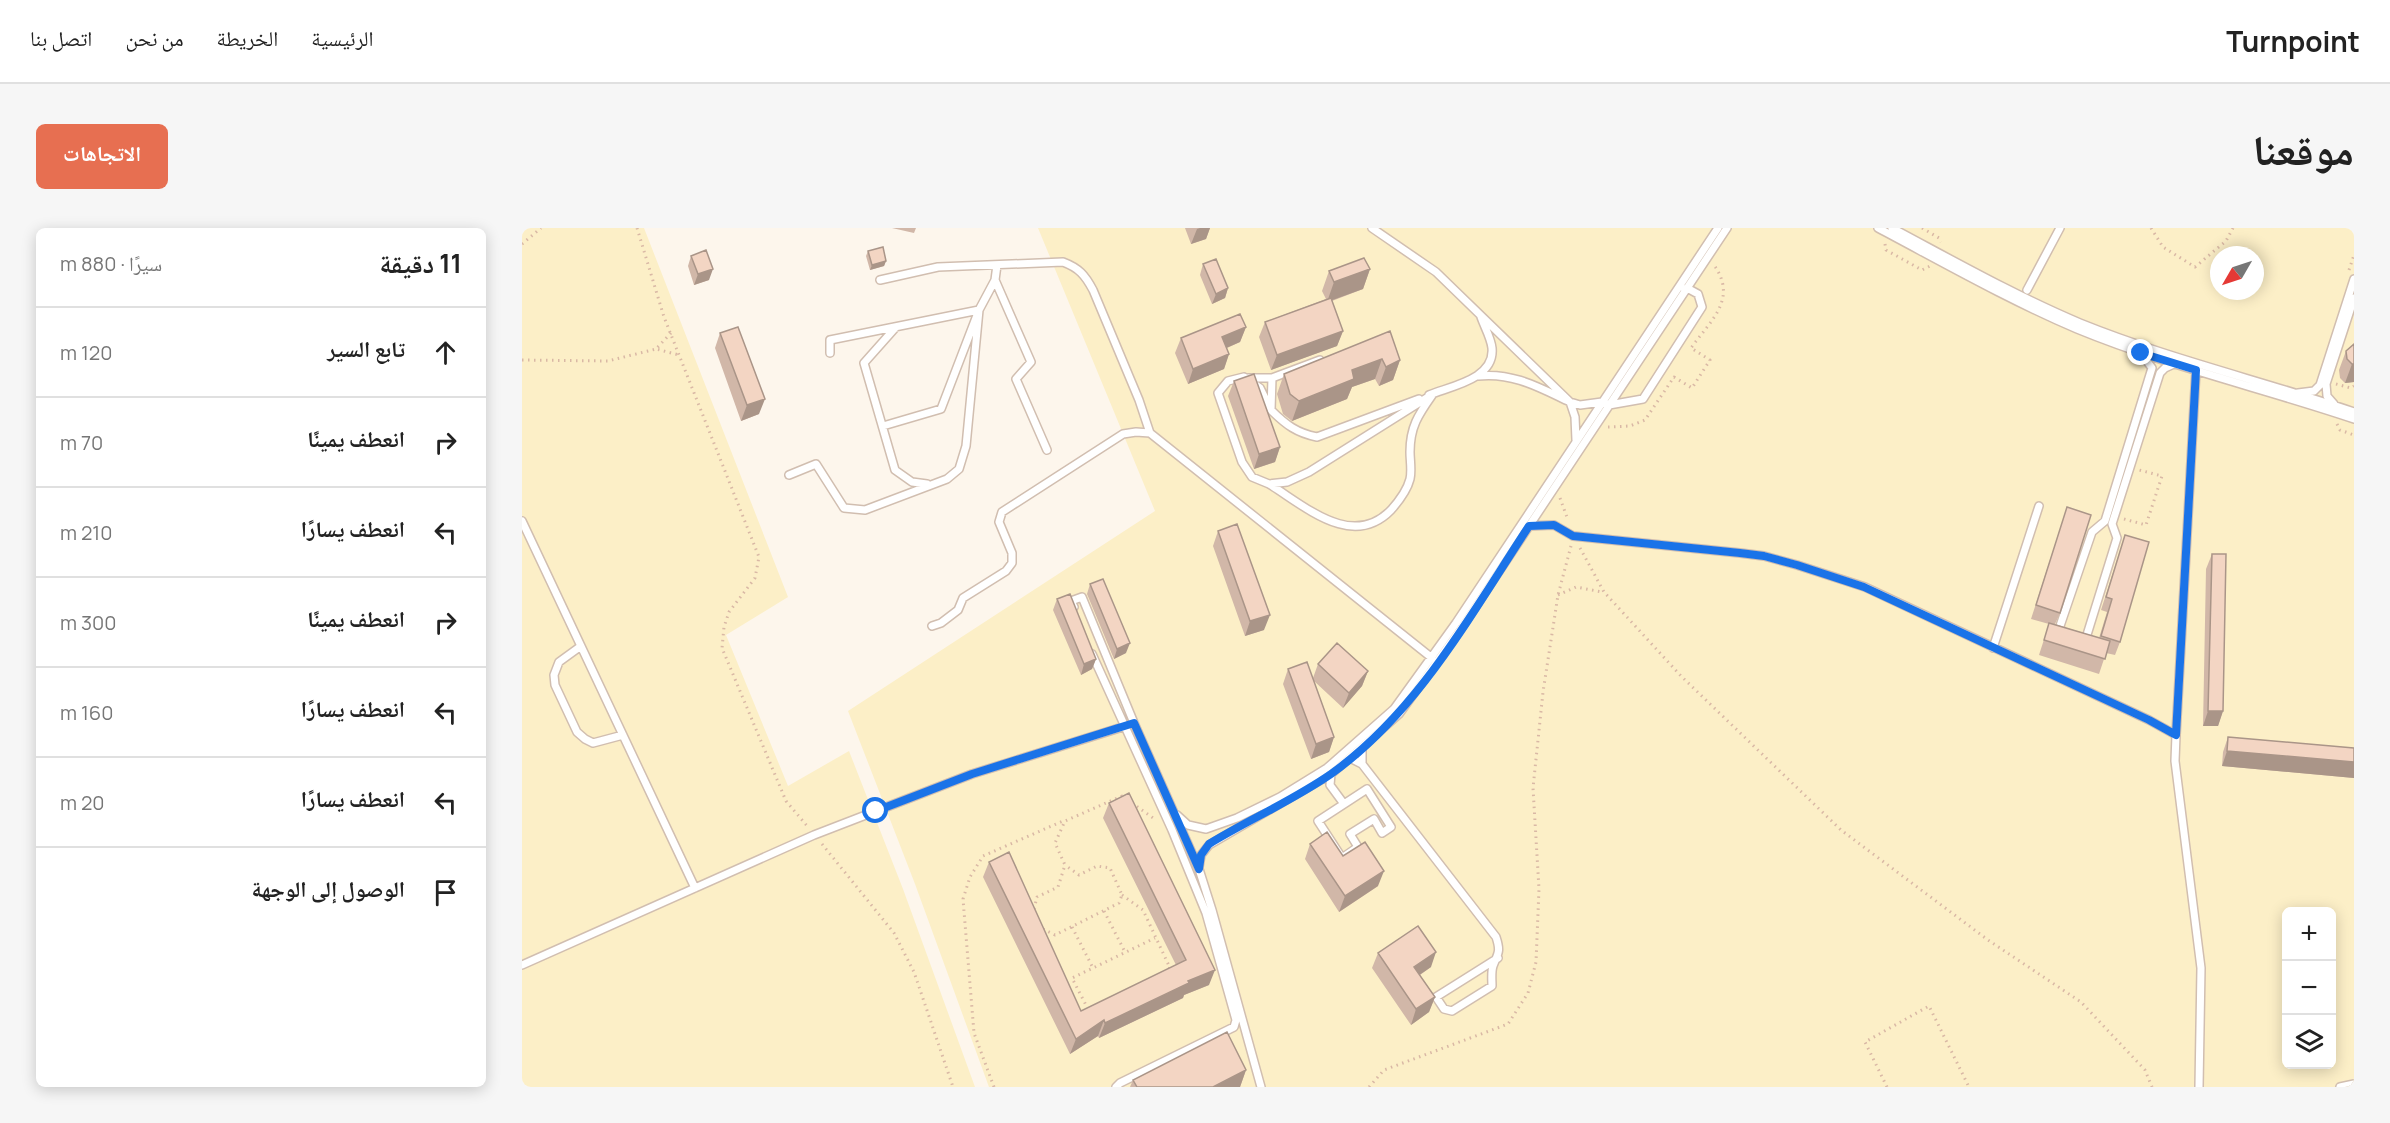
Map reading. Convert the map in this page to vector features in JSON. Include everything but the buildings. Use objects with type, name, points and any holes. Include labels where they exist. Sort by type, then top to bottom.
[{"type":"lane","points":[[1372,228],[1437,272],[1570,402],[1577,431],[1575,443]]},
{"type":"lane","points":[[1199,869],[1201,855],[1209,844],[1331,774],[1399,714],[1425,680],[1556,486],[1675,292],[1718,228]]},
{"type":"lane","points":[[1175,813],[1188,825],[1206,829],[1237,818],[1327,768],[1394,709],[1432,658],[1575,443],[1606,403],[1727,228]]},
{"type":"lane","points":[[1878,228],[2016,300],[2076,328],[2141,353],[2354,419]]},
{"type":"lane","points":[[1892,228],[2016,293],[2079,322],[2143,347],[2354,412]]},
{"type":"lane","points":[[2016,293],[2027,290],[2060,228]]},
{"type":"lane","points":[[880,280],[938,267],[1063,262],[1084,274],[1130,378],[1150,433],[1432,658]]},
{"type":"lane","points":[[883,426],[941,409],[979,309],[995,280],[997,265]]},
{"type":"lane","points":[[2297,393],[2314,391],[2320,385],[2351,278]]},
{"type":"lane","points":[[995,280],[1031,362],[1016,379],[1047,450]]},
{"type":"lane","points":[[1244,377],[1260,388],[1271,410],[1287,426],[1302,434],[1317,437],[1478,376],[1493,374],[1521,379],[1580,405],[1643,399],[1702,307],[1698,294],[1687,288],[1675,292]]},
{"type":"lane","points":[[2027,290],[2035,302]]},
{"type":"lane","points":[[2336,406],[2327,396],[2326,384],[2354,298]]},
{"type":"lane","points":[[830,352],[830,340],[979,309]]},
{"type":"lane","points":[[789,475],[816,464],[844,508],[865,510],[946,479],[959,469],[966,446],[979,309]]},
{"type":"lane","points":[[1478,376],[1490,363],[1492,348],[1480,315]]},
{"type":"lane","points":[[896,327],[864,363],[896,470],[912,482],[930,484]]},
{"type":"lane","points":[[2141,353],[2152,368],[2105,520],[2092,532],[2060,626],[2064,637],[2078,643],[2086,638],[2117,538],[2112,524],[2160,373],[2176,363]]},
{"type":"lane","points":[[1323,358],[1272,378],[1244,377],[1228,381],[1218,393],[1242,462],[1252,477],[1269,484],[1331,523],[1354,527],[1374,524],[1401,499],[1411,478],[1410,449],[1413,423],[1432,394]]},
{"type":"lane","points":[[2196,370],[2175,762],[2201,968],[2199,1087]]},
{"type":"lane","points":[[1271,410],[1272,378]]},
{"type":"lane","points":[[1269,484],[1287,482],[1309,472],[1432,394]]},
{"type":"lane","points":[[932,626],[941,623],[958,610],[963,598],[1006,571],[1012,563],[1012,553],[999,522],[1002,512],[1123,434],[1150,433]]},
{"type":"lane","points":[[1993,648],[2039,506]]},
{"type":"lane","points":[[522,521],[695,888]]},
{"type":"lane","points":[[1529,526],[1554,525],[1573,536],[1764,556],[1864,587],[2149,720],[2176,735]]},
{"type":"lane","points":[[1075,611],[1071,601],[1082,597],[1134,723],[1199,869],[1261,1087]]},
{"type":"lane","points":[[1088,642],[1104,683],[1172,830],[1206,913],[1236,1020],[1234,1027],[1116,1087]]},
{"type":"lane","points":[[581,646],[559,662],[554,675],[555,686],[577,732],[585,740],[593,743],[623,735]]},
{"type":"lane","points":[[522,965],[814,835],[972,774],[1134,723]]},
{"type":"lane","points":[[1362,747],[1362,764]]},
{"type":"lane","points":[[1350,758],[1362,764],[1496,937],[1499,946],[1498,958],[1492,967],[1492,986],[1452,1011],[1444,1009],[1437,997],[1498,958]]},
{"type":"lane","points":[[1330,785],[1331,774]]},
{"type":"lane","points":[[1318,782],[1330,785],[1344,804]]},
{"type":"lane","points":[[1367,789],[1391,827],[1382,833],[1374,819],[1350,834],[1358,847],[1342,858],[1318,821],[1344,804],[1367,789]]},
{"type":"lane","points":[[2340,1087],[2354,1084]]},
{"type":"path","points":[[522,244],[541,228]]},
{"type":"path","points":[[638,228],[679,355],[759,557],[755,578],[729,612],[724,627],[722,648],[786,801],[894,933],[914,972],[953,1087]]},
{"type":"path","points":[[2151,228],[2163,247],[2195,267],[2226,242],[2233,228]]},
{"type":"path","points":[[1884,241],[1886,250],[1922,270],[1931,266]]},
{"type":"path","points":[[2351,278],[2354,255]]},
{"type":"path","points":[[656,349],[671,333]]},
{"type":"path","points":[[522,360],[608,361],[656,349],[679,355]]},
{"type":"path","points":[[2334,420],[2340,430],[2354,435]]},
{"type":"path","points":[[2120,518],[2146,525],[2162,476],[2138,470]]},
{"type":"path","points":[[1556,486],[1573,536],[1604,592],[1682,676],[1841,830],[1988,940],[2082,1002],[2145,1070],[2152,1087]]},
{"type":"path","points":[[1369,1087],[1384,1070],[1508,1024],[1528,993],[1536,962],[1539,889],[1533,788],[1543,692],[1558,595],[1573,536]]},
{"type":"path","points":[[1558,595],[1576,587],[1604,592]]},
{"type":"path","points":[[994,1087],[974,1033],[963,899],[970,878],[983,856],[1122,796],[1172,830]]},
{"type":"path","points":[[1065,820],[1055,843],[1065,865],[1079,876],[1097,866],[1110,868],[1122,895],[1143,910],[1156,937],[1170,968],[1160,974]]},
{"type":"path","points":[[1037,916],[1034,909],[1037,897],[1058,887],[1065,865]]},
{"type":"path","points":[[1041,923],[1044,931],[1055,935],[1119,903],[1122,895]]},
{"type":"path","points":[[1104,911],[1125,952]]},
{"type":"path","points":[[1072,927],[1093,968]]},
{"type":"path","points":[[1089,1011],[1072,978],[1156,937]]},
{"type":"path","points":[[1887,1087],[1865,1042],[1929,1006],[1969,1087]]},
{"type":"sand","points":[[525,228],[644,228],[788,597],[726,635],[788,786],[849,751],[903,889],[975,1087],[522,1087],[522,230]]},
{"type":"sand","points":[[1038,228],[2354,228],[2354,1087],[989,1087],[915,884],[848,711],[1155,511]]},
{"type":"route","points":[[876,811],[972,774],[1134,723],[1199,869],[1201,855],[1209,844],[1331,774],[1399,714],[1431,672],[1529,526],[1554,525],[1573,536],[1764,556],[1797,565],[1864,587],[2149,720],[2176,735],[2196,370],[2141,353]]}]
